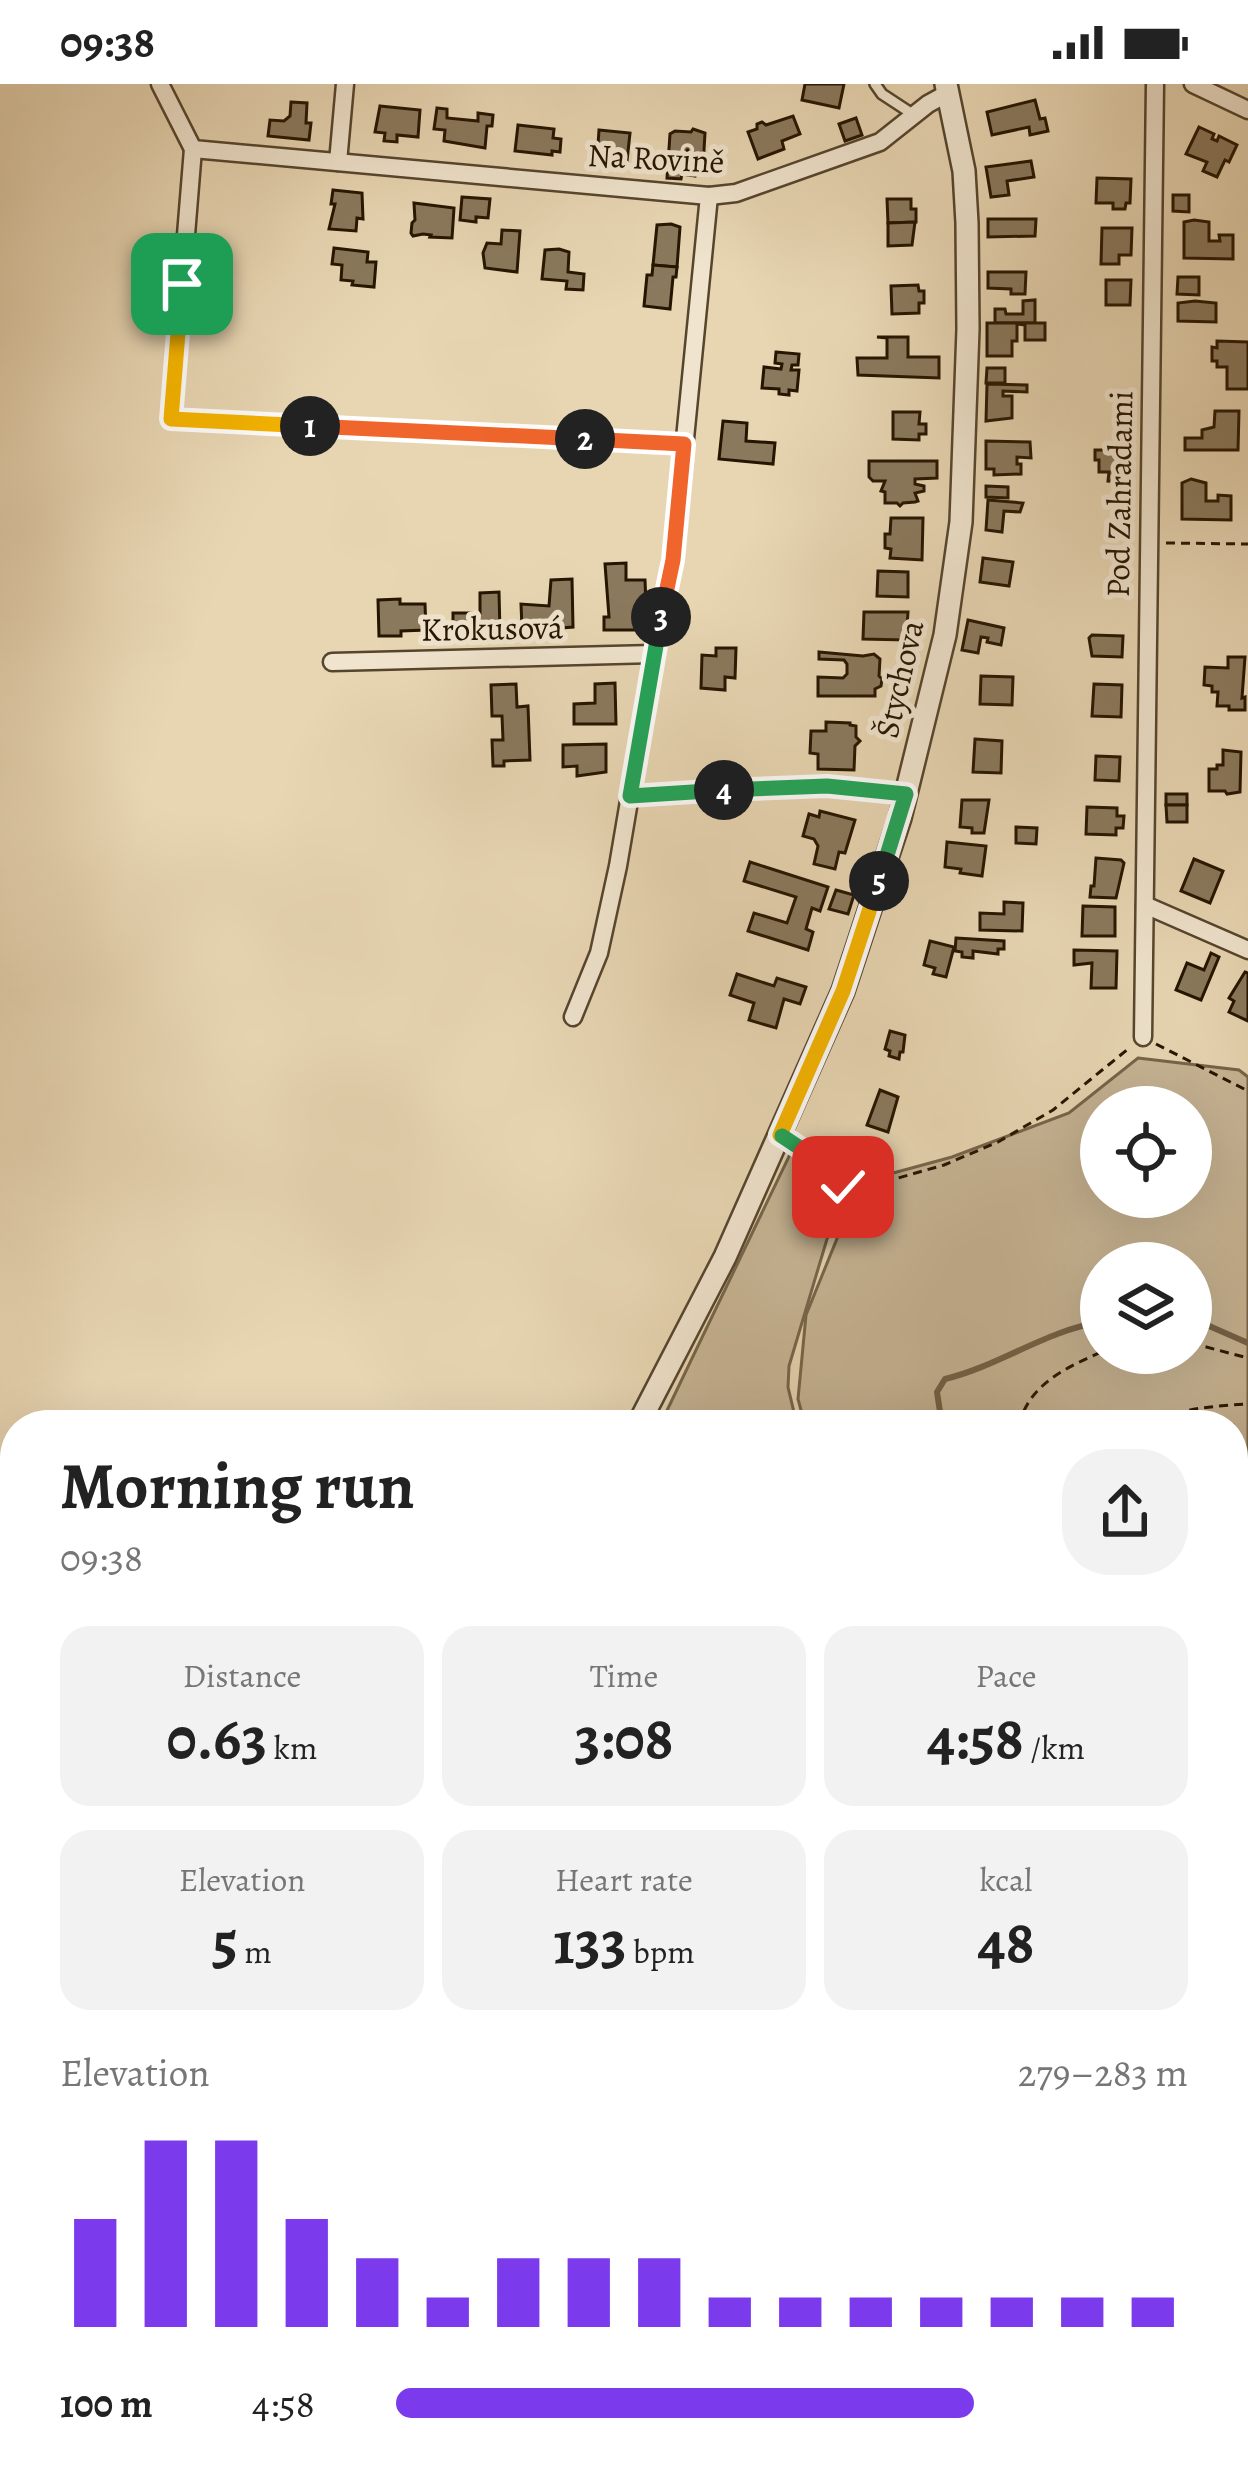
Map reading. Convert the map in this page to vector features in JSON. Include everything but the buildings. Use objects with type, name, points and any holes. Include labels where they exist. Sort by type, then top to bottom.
[{"type":"street","points":[[160,84],[193,149],[171,419],[684,444]]},
{"type":"street","points":[[338,161],[345,84]]},
{"type":"street","name":"Pod Zahradami","points":[[1143,1037],[1155,84]]},
{"type":"street","points":[[1193,84],[1248,110]]},
{"type":"street","name":"Na Rovině","points":[[193,149],[709,196],[736,194],[880,142],[947,88]]},
{"type":"street","name":"Štychova","points":[[646,1410],[725,1257],[843,991],[906,794],[945,635],[964,470],[968,223],[964,171],[947,88]]},
{"type":"street","points":[[573,1017],[598,953],[618,866],[673,560],[709,196]]},
{"type":"street","name":"Krokusová","points":[[332,662],[654,654]]},
{"type":"street","points":[[1145,904],[1248,950]]},
{"type":"lane","points":[[875,84],[914,115]]},
{"type":"path","points":[[1148,543],[1248,544]]},
{"type":"path","points":[[630,796],[827,786],[906,794]]},
{"type":"path","points":[[780,1135],[818,1160],[843,1187],[863,1188],[944,1165],[998,1142],[1053,1109],[1143,1037],[1248,1090]]},
{"type":"path","points":[[1212,1348],[1248,1358]]},
{"type":"path","points":[[1022,1410],[1058,1372],[1080,1362]]},
{"type":"path","points":[[1197,1410],[1248,1404]]},
{"type":"shaded area","points":[[1138,1058],[1239,1070],[1248,1077],[1248,1410],[801,1410],[806,1315],[860,1182],[952,1157],[1069,1113],[1080,1104],[1080,1218],[1212,1218],[1212,1086],[1103,1086]]},
{"type":"shaded area","points":[[801,1137],[860,1176],[827,1239],[789,1366],[793,1410],[667,1410]]},
{"type":"waterway","points":[[940,1410],[937,1392],[945,1379],[1080,1326]]},
{"type":"waterway","points":[[1212,1327],[1248,1343]]},
{"type":"route","points":[[182,284],[171,419],[684,444],[673,560],[630,796],[827,786],[906,794],[843,991],[780,1135],[818,1160],[843,1187]]}]
